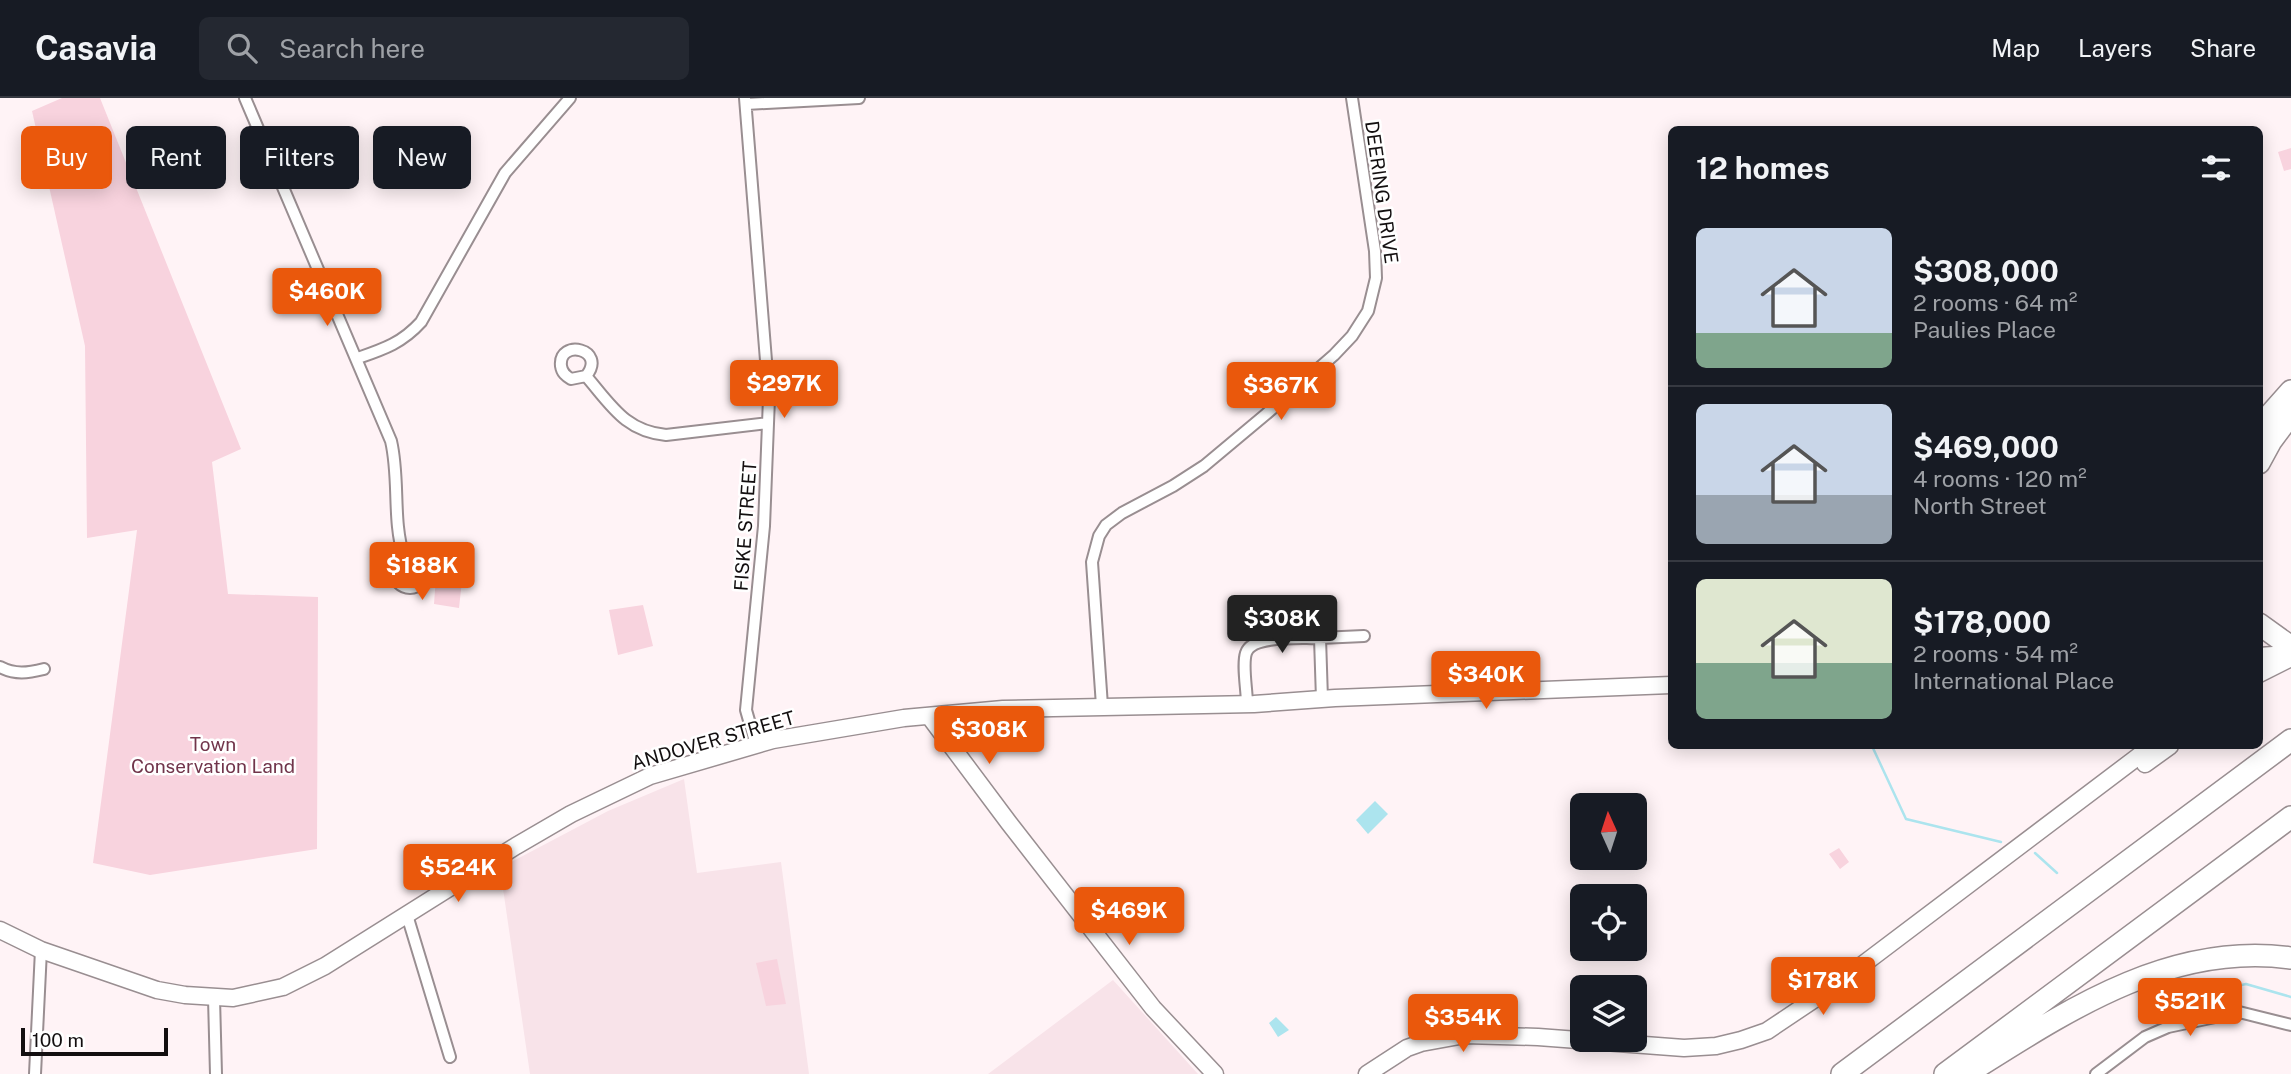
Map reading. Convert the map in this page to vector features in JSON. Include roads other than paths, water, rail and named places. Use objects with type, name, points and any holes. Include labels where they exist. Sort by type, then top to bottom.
[{"type":"highway","points":[[2263,422],[2291,391]]},
{"type":"highway","points":[[2263,456],[2291,414]]},
{"type":"highway","points":[[2263,627],[2291,647]]},
{"type":"highway","points":[[1842,1074],[2291,740]]},
{"type":"highway","points":[[1945,1074],[2291,817]]},
{"type":"highway","points":[[1966,1074],[2076,1008],[2150,974],[2188,962],[2232,956],[2291,958]]},
{"type":"main road","points":[[2263,656],[2291,656]]},
{"type":"main road","points":[[2263,672],[2291,656]]},
{"type":"main road","name":"ANDOVER STREET","points":[[0,930],[41,950],[157,990],[233,998],[283,988],[325,966],[571,814],[650,776],[756,745],[929,716],[1003,709],[1247,704],[1668,685]]},
{"type":"main road","points":[[929,716],[1153,1008],[1215,1074]]},
{"type":"main road","points":[[1367,1074],[1407,1048],[1465,1035],[1538,1037],[1684,1048],[1741,1041],[1766,1031],[1828,991],[2148,749]]},
{"type":"main road","points":[[2034,835],[2081,809],[2166,749]]},
{"type":"street","points":[[245,98],[358,358],[391,441],[404,557]]},
{"type":"street","points":[[358,358],[408,337],[421,322],[505,173],[570,98]]},
{"type":"street","points":[[746,101],[859,98]]},
{"type":"street","name":"DEERING DRIVE","points":[[1102,706],[1092,562],[1099,536],[1106,525],[1204,466],[1334,355],[1352,336],[1368,311],[1376,278],[1375,251],[1352,98]]},
{"type":"street","name":"FISKE STREET","points":[[746,101],[769,398],[764,526],[746,710],[756,745]]},
{"type":"street","points":[[586,376],[622,418],[631,425],[653,433],[666,435],[768,424]]},
{"type":"street","points":[[1247,704],[1245,656],[1259,640],[1364,636]]},
{"type":"street","points":[[1320,638],[1322,699]]},
{"type":"street","points":[[0,667],[25,673],[44,669]]},
{"type":"street","points":[[407,915],[450,1058]]},
{"type":"street","points":[[35,1074],[41,950]]},
{"type":"street","points":[[214,998],[216,1074]]},
{"type":"street","points":[[2096,1074],[2145,1037],[2168,1027],[2239,1012],[2291,1025]]},
{"type":"water","points":[[1375,801],[1388,814],[1368,834],[1356,820]]},
{"type":"water","points":[[1276,1017],[1289,1030],[1278,1037],[1269,1023]]},
{"type":"waterway","points":[[1873,749],[1906,819],[2001,842]]},
{"type":"waterway","points":[[2035,853],[2057,873]]},
{"type":"waterway","points":[[2161,992],[2171,1000],[2246,984],[2291,997]]},
{"type":"park label","name":"Town Conservation Land","points":[[213,755]]}]
